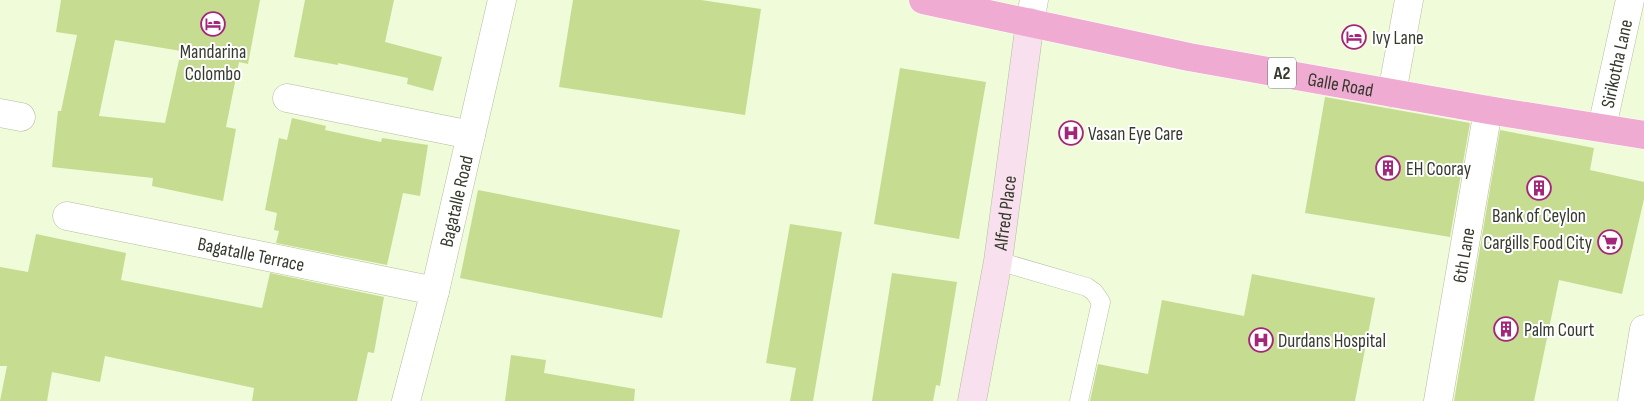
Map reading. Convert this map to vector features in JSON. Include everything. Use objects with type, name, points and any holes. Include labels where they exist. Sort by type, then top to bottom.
[{"type":"highway","name":"Galle Road","points":[[923,0],[1032,11],[1189,56],[1488,110],[1644,135]]},
{"type":"main road","name":"Alfred Place","points":[[972,401],[998,261],[1032,11]]},
{"type":"street","name":"Bagatalle Road","points":[[406,401],[435,291],[502,0]]},
{"type":"street","points":[[1392,92],[1409,0]]},
{"type":"street","name":"Sirikotha Lane","points":[[1602,127],[1630,0]]},
{"type":"street","points":[[287,98],[471,135]]},
{"type":"street","name":"6th Lane","points":[[1438,401],[1488,110]]},
{"type":"street","name":"Bagatalle Terrace","points":[[67,216],[435,291]]},
{"type":"street","points":[[1632,401],[1644,329]]},
{"type":"lane","points":[[998,261],[1087,287],[1094,292],[1101,302],[1079,401]]},
{"type":"building","points":[[61,0],[260,0],[248,64],[239,62],[226,127],[236,129],[223,201],[152,186],[153,178],[52,167],[58,111],[61,111],[77,35],[56,32]],"holes":[[[115,40],[181,51],[165,123],[99,116]]]},
{"type":"building","points":[[305,0],[394,0],[385,42],[442,57],[433,91],[407,84],[408,78],[338,63],[338,65],[294,57]]},
{"type":"building","points":[[573,0],[701,0],[761,9],[745,115],[559,87]]},
{"type":"building","points":[[900,68],[986,82],[959,239],[874,224]]},
{"type":"building","name":"EH Cooray","points":[[1325,97],[1470,123],[1450,237],[1305,213]]},
{"type":"building","points":[[292,118],[326,126],[325,130],[381,142],[382,138],[428,145],[420,196],[403,193],[387,265],[276,243],[279,231],[274,230],[277,213],[265,210],[279,138],[287,140]]},
{"type":"building","points":[[1500,130],[1594,148],[1590,170],[1644,182],[1644,199],[1622,294],[1559,280],[1534,401],[1454,401]]},
{"type":"building","points":[[478,190],[680,230],[662,318],[460,278]]},
{"type":"building","points":[[790,224],[842,232],[813,401],[790,401],[796,368],[766,363]]},
{"type":"building","points":[[36,234],[126,253],[121,280],[262,308],[270,273],[384,297],[374,353],[368,352],[357,401],[252,401],[254,388],[105,356],[100,382],[52,372],[47,401],[0,401],[7,366],[0,366],[0,267],[28,272]]},
{"type":"building","points":[[892,273],[957,282],[940,386],[936,385],[933,401],[872,401]]},
{"type":"building","name":"Durdans Hospital","points":[[1252,274],[1375,298],[1355,401],[1090,401],[1098,364],[1148,374],[1162,300],[1244,316]]},
{"type":"building","points":[[511,355],[546,360],[544,373],[635,389],[634,401],[505,401]]},
{"type":"place","name":"Mandarina Colombo","points":[[213,24]]},
{"type":"place","name":"Ivy Lane","points":[[1354,37]]},
{"type":"place","name":"Vasan Eye Care","points":[[1071,133]]},
{"type":"place","name":"EH Cooray","points":[[1388,168]]},
{"type":"place","name":"Bank of Ceylon","points":[[1539,188]]},
{"type":"place","name":"Cargills Food City","points":[[1610,242]]},
{"type":"place","name":"Palm Court","points":[[1506,329]]},
{"type":"place","name":"Durdans Hospital","points":[[1261,340]]}]
